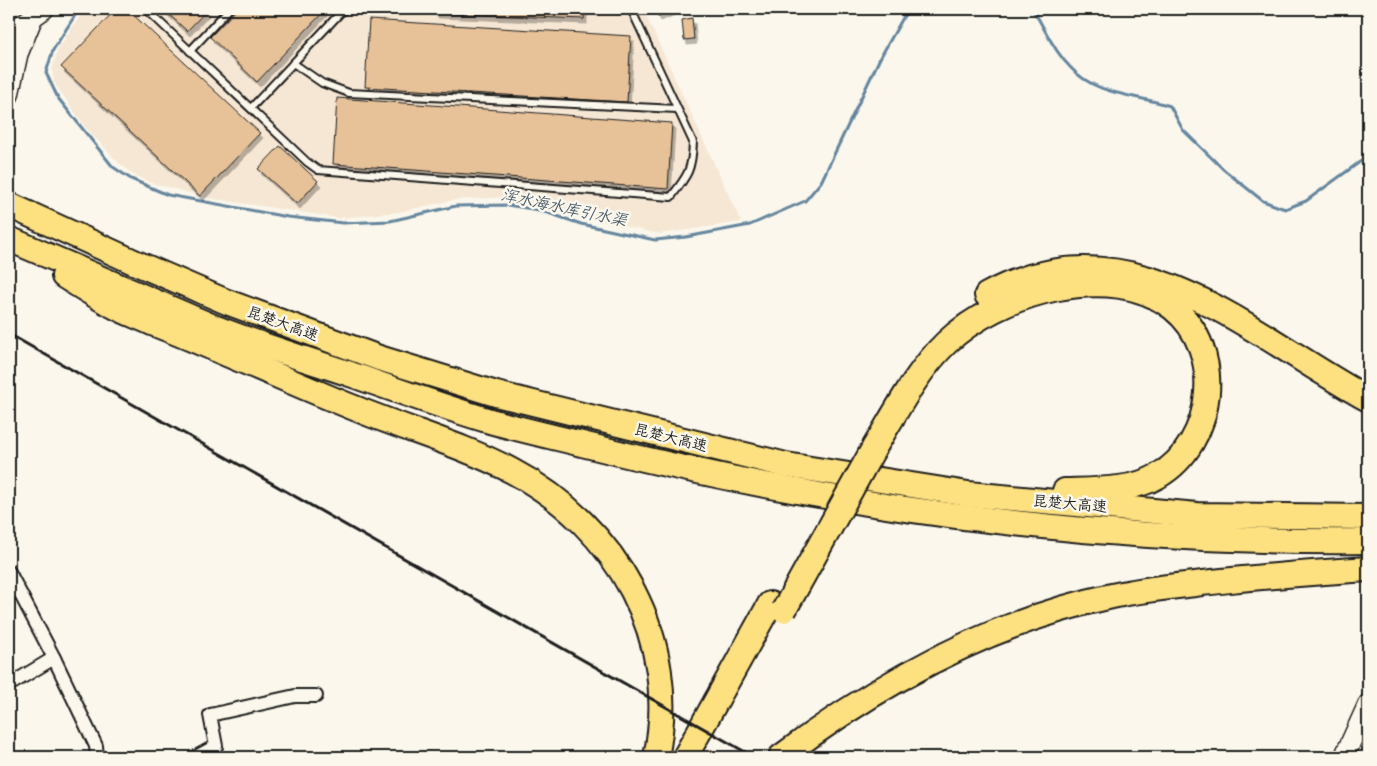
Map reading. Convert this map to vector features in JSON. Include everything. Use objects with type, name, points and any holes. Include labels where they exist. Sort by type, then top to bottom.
[{"type":"highway","name":"昆楚大高速","points":[[9,205],[227,302],[380,358],[496,394],[786,465],[968,494],[1197,515],[1368,517]]},
{"type":"highway","name":"昆楚大高速","points":[[9,240],[220,329],[297,356],[490,421],[667,466],[895,508],[1033,526],[1205,538],[1314,542],[1368,541]]},
{"type":"highway","points":[[9,240],[114,306],[356,409],[494,463],[520,476],[556,501],[586,527],[615,561],[640,603],[657,653],[661,681],[662,711],[656,757]]},
{"type":"highway","points":[[867,447],[888,396],[909,363],[950,321],[980,299],[997,290],[1023,279],[1059,270],[1108,270],[1164,283],[1194,295],[1226,312],[1359,394]]},
{"type":"highway","points":[[685,757],[777,607],[867,447],[939,350],[972,322],[1007,302],[1036,292],[1070,286],[1109,286],[1146,292],[1167,304],[1184,318],[1204,356],[1207,398],[1202,419],[1194,439],[1178,461],[1168,470],[1142,483],[1121,487],[1091,490],[968,494]]},
{"type":"highway","points":[[781,757],[844,712],[881,689],[947,654],[1011,627],[1060,610],[1112,596],[1236,579],[1368,569]]},
{"type":"highway","points":[[702,757],[777,607]]},
{"type":"street","points":[[9,33],[38,13]]},
{"type":"street","points":[[9,95],[18,54],[38,13]]},
{"type":"street","points":[[9,572],[54,658],[96,746],[97,757]]},
{"type":"street","points":[[9,685],[54,658]]},
{"type":"street","points":[[196,757],[216,746],[210,715],[295,696],[316,696]]},
{"type":"street","points":[[1344,757],[1368,704]]},
{"type":"lane","points":[[146,9],[307,162],[318,170],[671,197],[684,181],[692,164],[693,142],[631,9]]},
{"type":"lane","points":[[190,51],[228,9]]},
{"type":"lane","points":[[250,108],[344,9]]},
{"type":"lane","points":[[293,63],[322,83],[349,93],[677,109]]},
{"type":"shaded area","points":[[85,9],[643,9],[741,222],[659,234],[574,215],[540,203],[508,197],[453,200],[399,212],[339,218],[208,198],[152,183],[132,174],[116,160],[85,127],[54,82],[52,70],[58,49]]},
{"type":"building","points":[[116,9],[127,9],[260,133],[200,196],[61,67]]},
{"type":"building","points":[[163,9],[208,9],[187,31]]},
{"type":"building","points":[[237,9],[326,9],[257,82],[210,37]]},
{"type":"building","points":[[435,9],[584,9],[584,19],[435,13]]},
{"type":"building","points":[[654,9],[674,9],[658,16]]},
{"type":"building","points":[[692,18],[694,39],[684,40],[682,20]]},
{"type":"building","points":[[369,20],[631,36],[627,102],[365,87]]},
{"type":"building","points":[[337,98],[672,123],[668,189],[333,164]]},
{"type":"building","points":[[280,146],[318,181],[297,204],[258,169]]},
{"type":"waterway","name":"浑水海水库引水渠","points":[[79,9],[53,50],[46,73],[58,98],[113,167],[131,179],[168,195],[288,217],[343,223],[390,221],[456,206],[507,205],[539,210],[581,224],[655,240],[686,237],[750,225],[805,201],[821,182],[880,58],[908,9]]},
{"type":"waterway","name":"浑水海水库引水渠","points":[[1032,9],[1059,54],[1081,77],[1092,84],[1117,93],[1170,106],[1183,130],[1223,169],[1263,201],[1285,209],[1306,201],[1368,156]]},
{"type":"railway","points":[[9,334],[754,757]]}]
